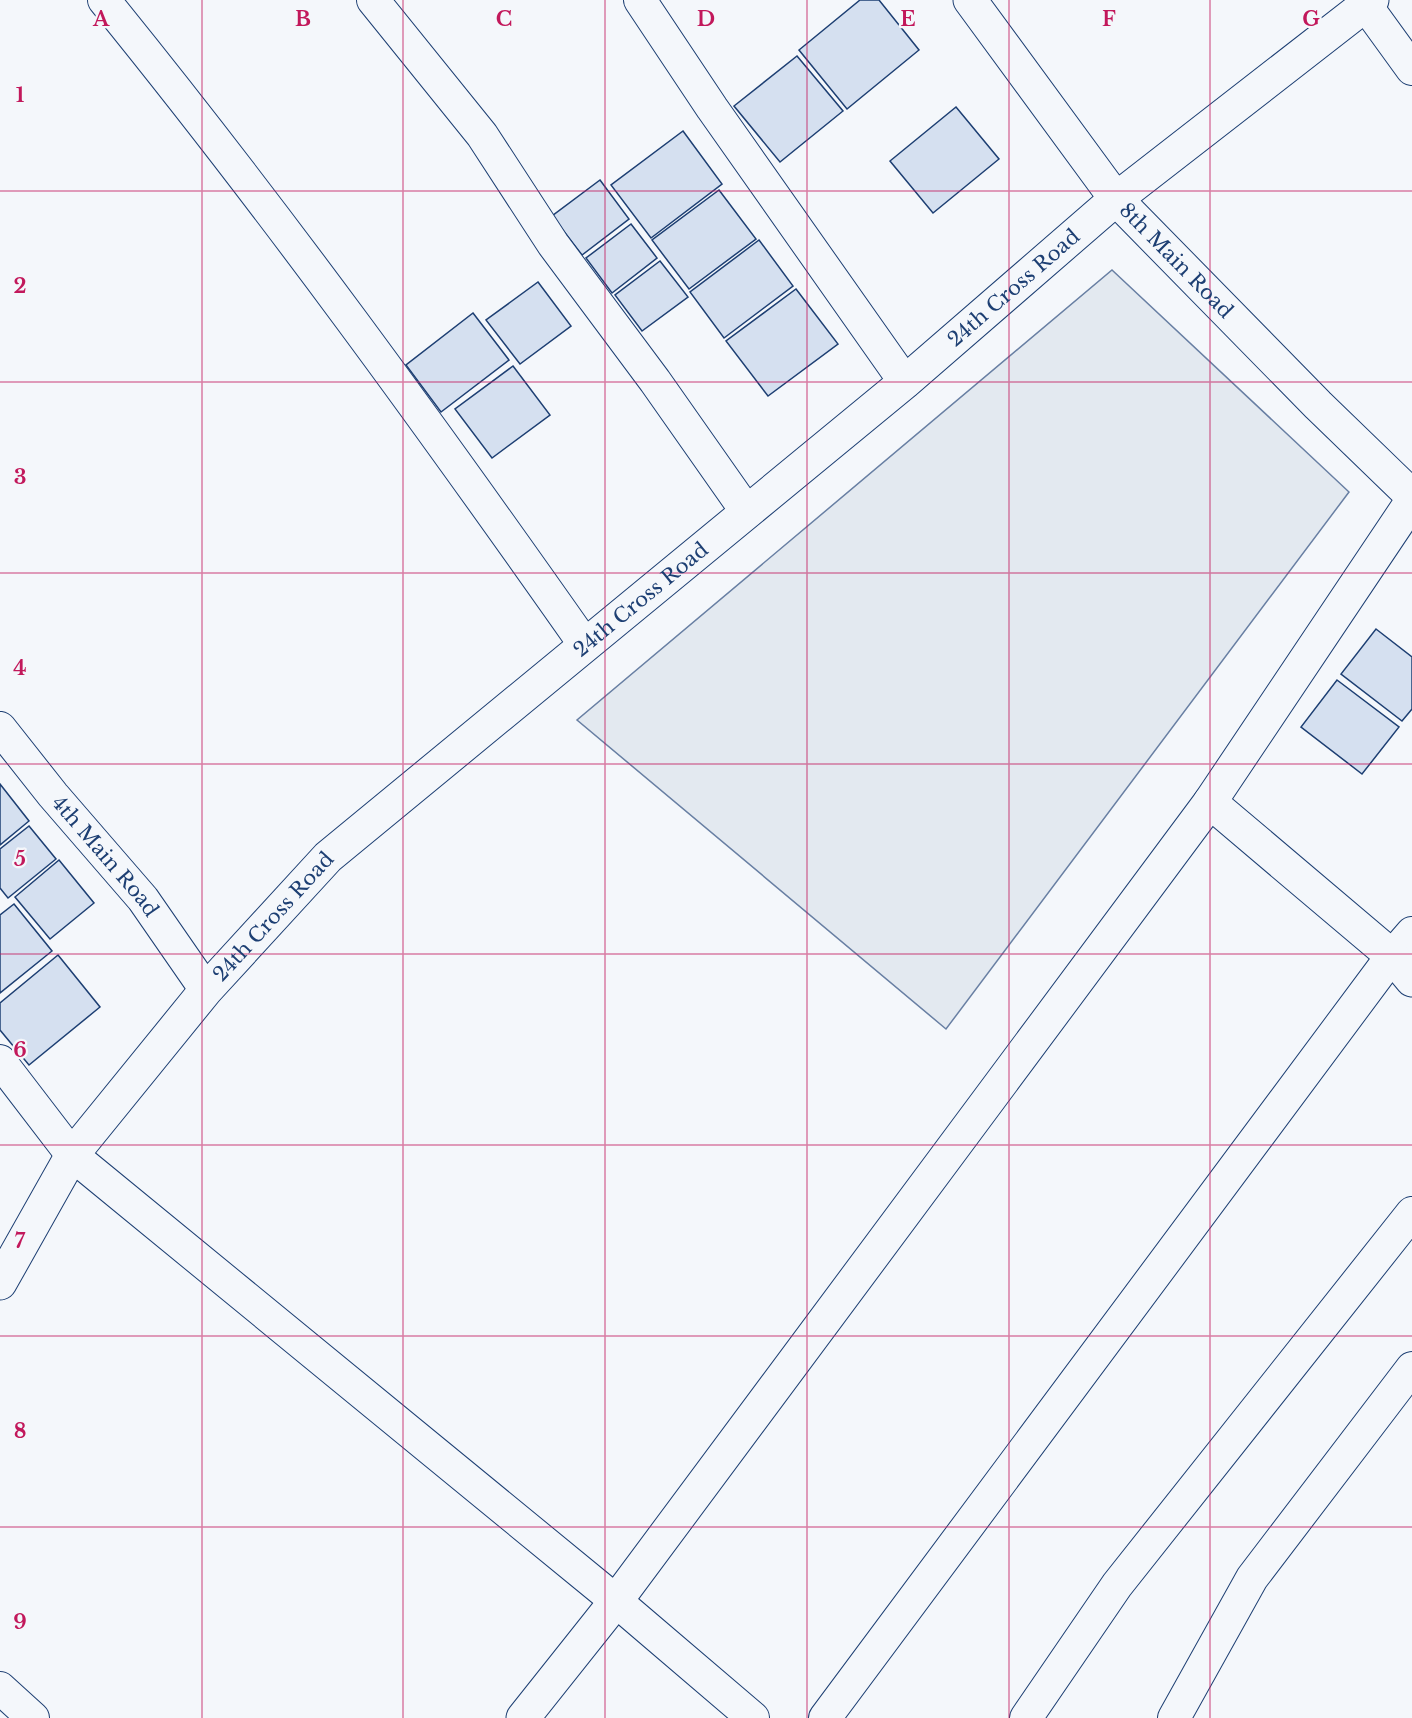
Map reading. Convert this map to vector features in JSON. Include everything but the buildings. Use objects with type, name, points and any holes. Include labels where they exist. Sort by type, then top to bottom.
[{"type":"street","points":[[104,0],[334,297],[585,645]]},
{"type":"street","points":[[373,0],[482,135],[553,244],[655,381],[747,513]]},
{"type":"street","points":[[640,0],[712,108],[905,382]]},
{"type":"street","name":"8th Main Road","points":[[970,0],[1116,199],[1318,405],[1412,496]]},
{"type":"street","points":[[1367,2],[1412,69]]},
{"type":"street","name":"24th Cross Road","points":[[0,1283],[72,1155],[206,990],[328,857],[905,382],[1116,199],[1367,2]]},
{"type":"street","points":[[523,1718],[616,1601],[1210,802],[1412,501]]},
{"type":"street","name":"4th Main Road","points":[[0,728],[53,795],[144,900],[206,990]]},
{"type":"street","points":[[825,1718],[1405,956],[1210,802]]},
{"type":"street","points":[[0,1061],[72,1155],[616,1601],[753,1718]]},
{"type":"street","points":[[1026,1718],[1117,1585],[1412,1213]]},
{"type":"street","points":[[1174,1718],[1252,1578],[1412,1368]]},
{"type":"street","points":[[0,1688],[33,1718]]},
{"type":"shaded area","points":[[1112,270],[1349,492],[946,1029],[577,720]]}]
